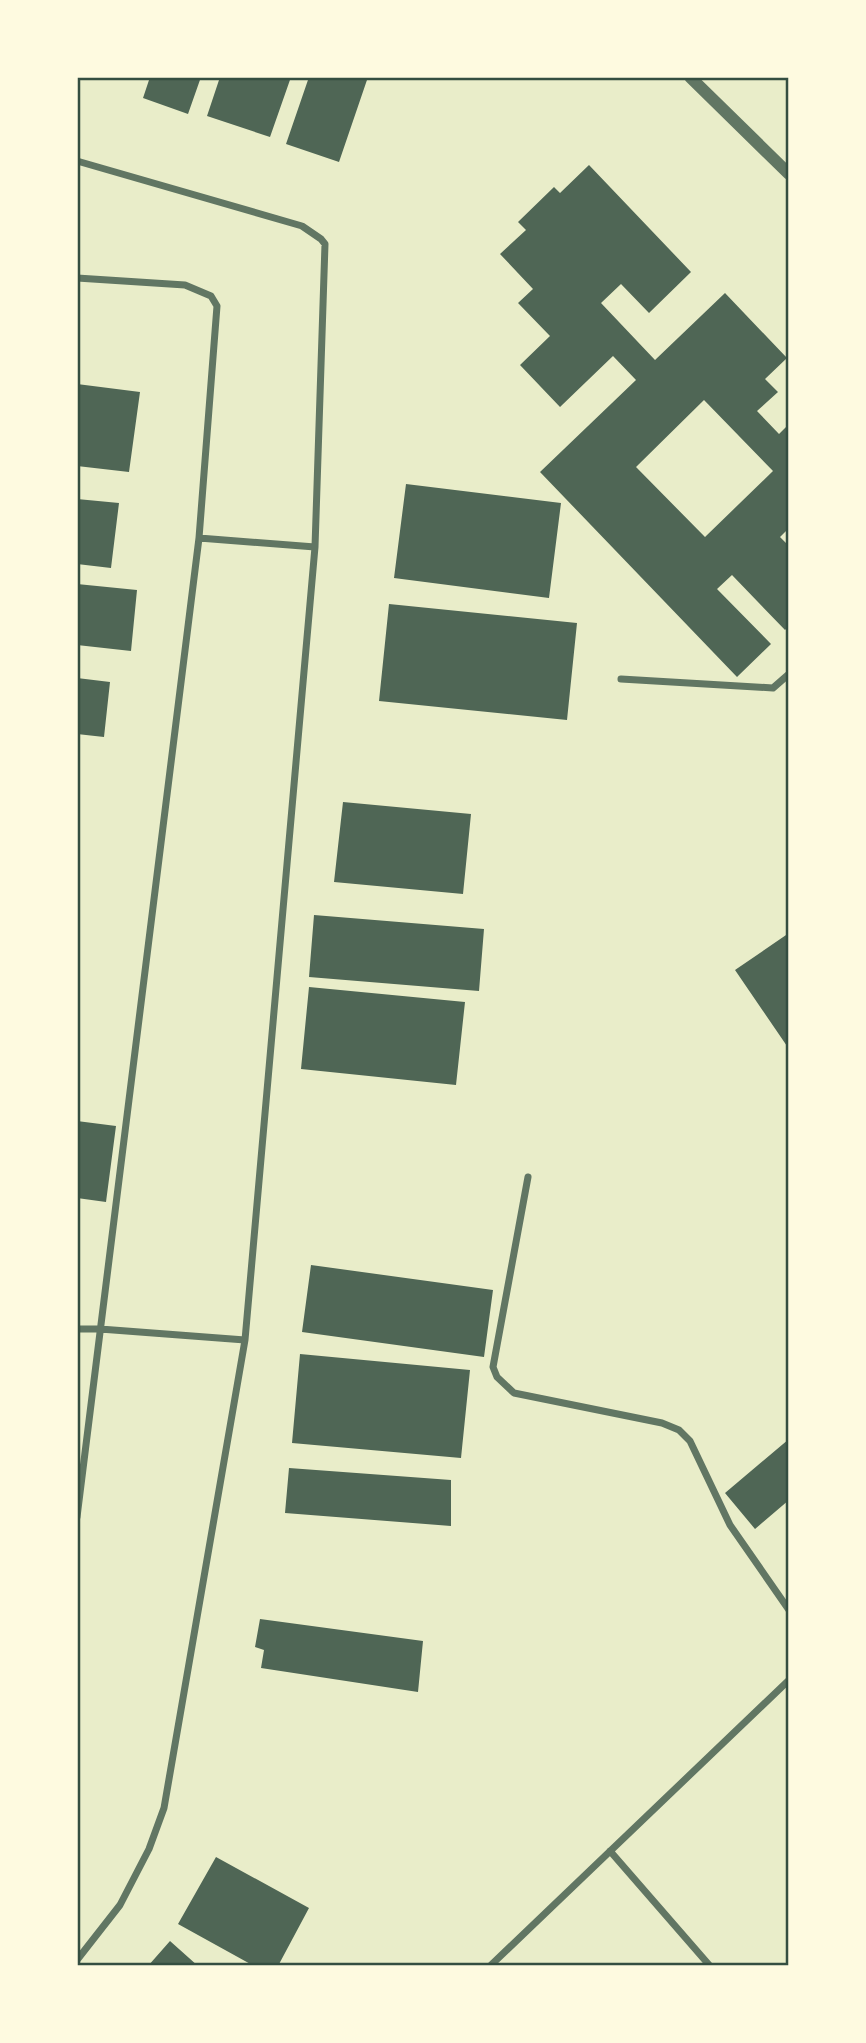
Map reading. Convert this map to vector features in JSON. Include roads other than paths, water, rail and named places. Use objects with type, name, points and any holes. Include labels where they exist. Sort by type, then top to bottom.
[{"type":"street","points":[[690,77],[789,174]]},
{"type":"street","points":[[77,161],[302,226],[325,244],[315,547],[245,1340],[164,1808],[149,1849],[120,1905],[77,1960]]},
{"type":"street","points":[[77,278],[186,285],[211,296],[217,306],[200,538],[77,1517]]},
{"type":"street","points":[[200,538],[315,547]]},
{"type":"street","points":[[621,679],[773,688],[789,674]]},
{"type":"street","points":[[528,1177],[493,1367],[497,1377],[514,1393],[662,1423],[678,1430],[694,1448],[730,1525],[789,1610]]},
{"type":"street","points":[[77,1329],[245,1340]]},
{"type":"street","points":[[490,1966],[789,1680]]},
{"type":"street","points":[[610,1851],[710,1966]]}]
